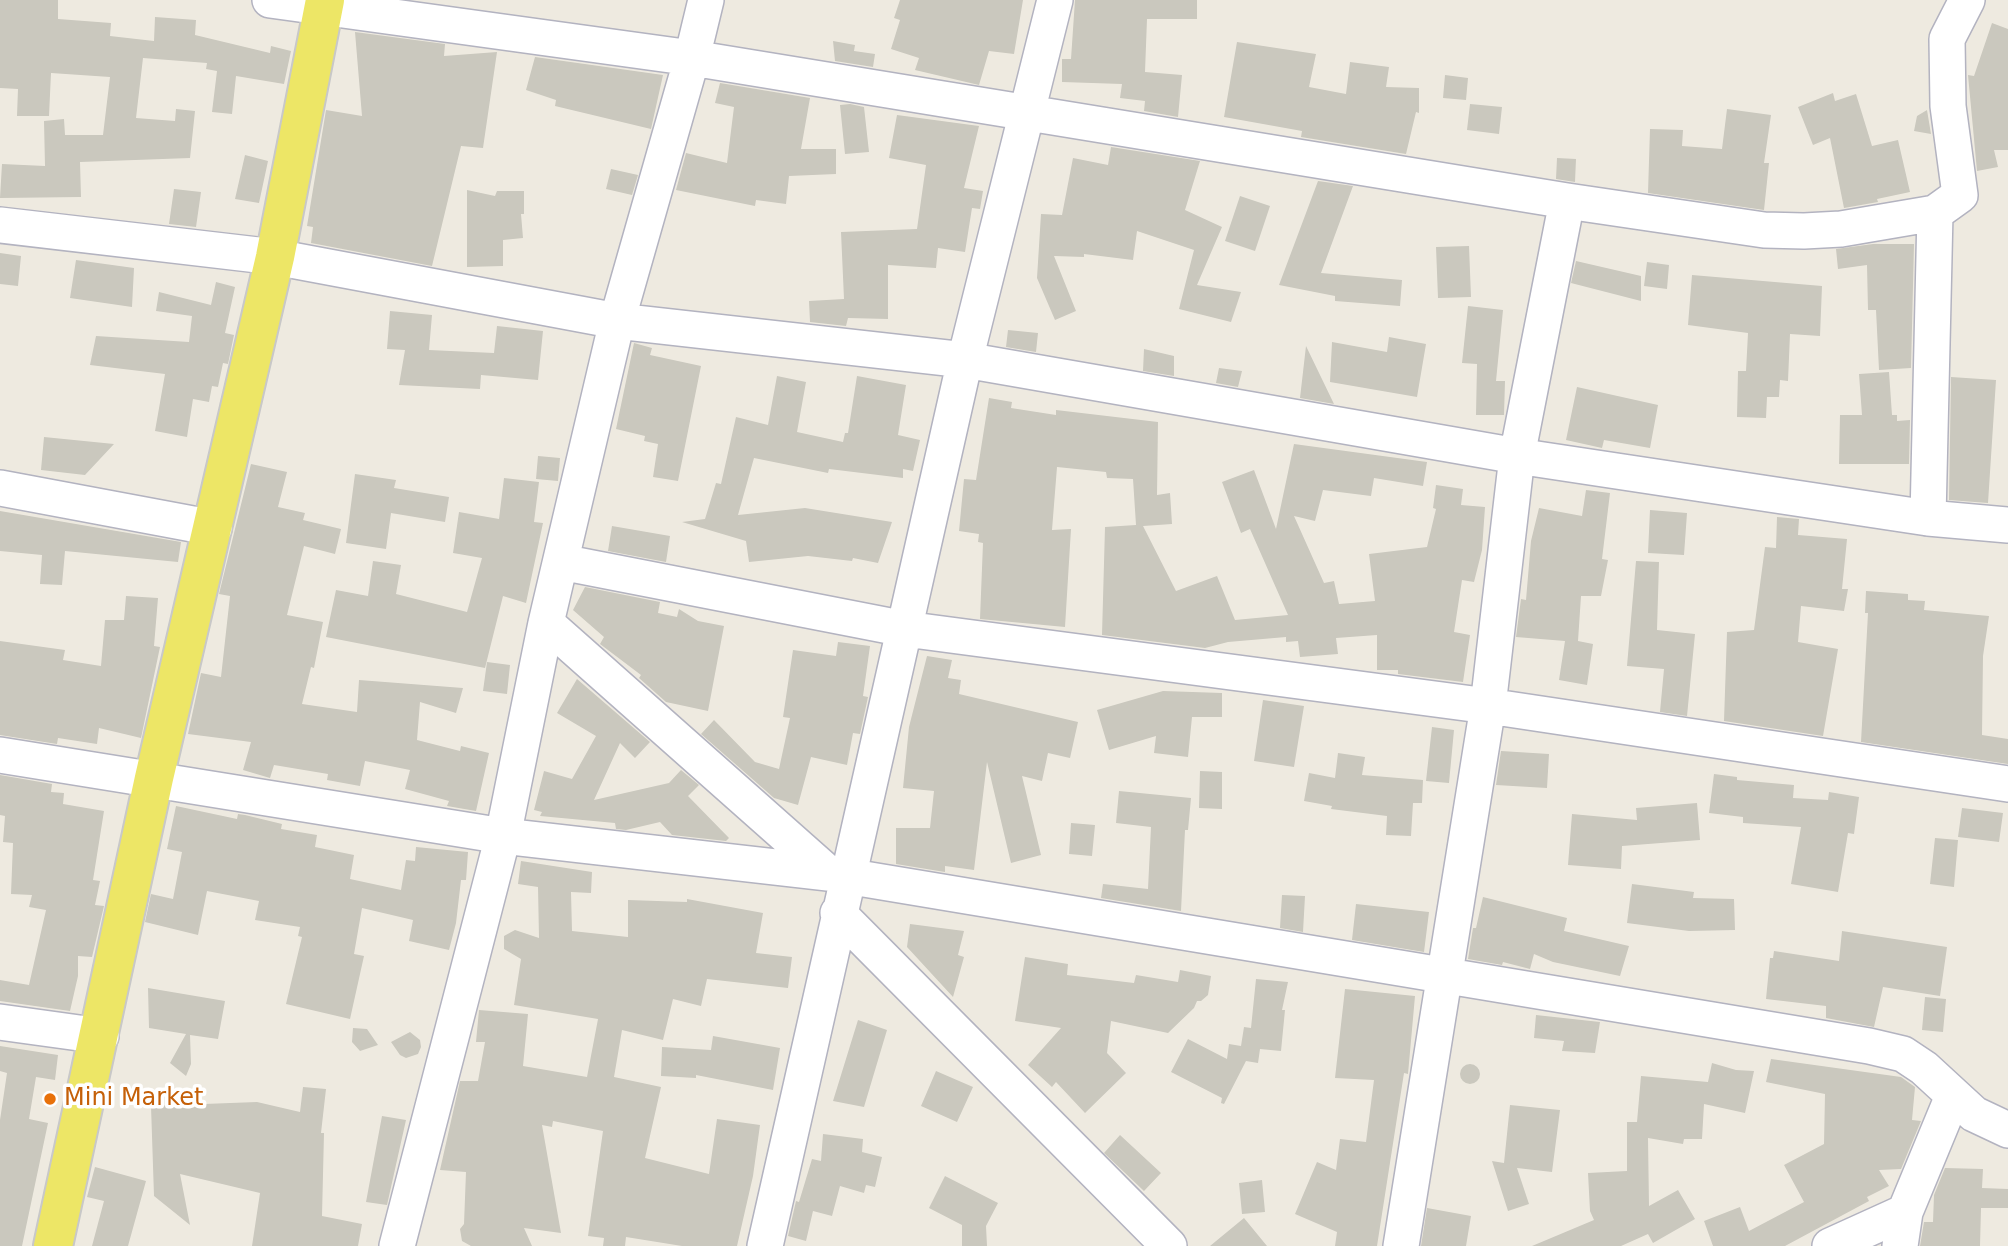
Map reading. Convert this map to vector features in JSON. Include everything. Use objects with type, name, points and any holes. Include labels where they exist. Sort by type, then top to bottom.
[{"type":"main road","points":[[53,1246],[101,1036],[154,779],[275,257],[324,3]]},
{"type":"street","points":[[270,0],[324,3],[692,58],[1567,201],[1764,230],[1842,229],[1935,213],[1960,195],[1948,106],[1947,39],[1967,0]]},
{"type":"street","points":[[397,1246],[503,836],[546,624],[617,321],[706,0]]},
{"type":"street","points":[[765,1246],[838,913],[839,875],[905,629],[965,360],[1055,0]]},
{"type":"street","points":[[1401,1246],[1488,706],[1517,456],[1567,201]]},
{"type":"street","points":[[1928,517],[1935,213]]},
{"type":"street","points":[[0,225],[275,257],[617,321],[965,360],[1517,456],[1928,517],[2008,525]]},
{"type":"street","points":[[0,488],[214,528]]},
{"type":"street","points":[[561,562],[905,629],[1488,706],[2008,784]]},
{"type":"street","points":[[546,624],[839,875]]},
{"type":"street","points":[[0,755],[503,836],[839,875],[1869,1046],[1903,1054],[1924,1068],[1974,1114],[2008,1130]]},
{"type":"street","points":[[838,913],[1169,1246]]},
{"type":"street","points":[[0,1021],[101,1036]]},
{"type":"street","points":[[1900,1246],[1905,1212],[1953,1097]]},
{"type":"street","points":[[1830,1246],[1905,1212]]},
{"type":"building","points":[[0,0],[58,0],[58,19],[111,23],[110,36],[154,41],[155,17],[196,20],[195,35],[270,53],[271,46],[291,51],[284,84],[236,76],[232,114],[212,112],[217,71],[206,69],[207,63],[143,58],[136,118],[175,121],[176,109],[195,111],[190,158],[80,162],[81,197],[0,198],[2,164],[45,166],[44,121],[64,119],[65,135],[103,135],[110,77],[51,73],[49,116],[17,116],[18,89],[0,88]]},
{"type":"building","points":[[900,0],[1023,0],[1014,54],[989,51],[979,85],[915,70],[919,58],[891,49],[900,20],[894,18]]},
{"type":"building","points":[[1075,0],[1197,0],[1197,19],[1147,19],[1145,72],[1182,75],[1178,117],[1144,111],[1145,101],[1120,98],[1122,84],[1062,82],[1062,59],[1071,59]]},
{"type":"building","points":[[1992,23],[2008,29],[2008,150],[1994,150],[1998,167],[1977,171],[1968,75],[1974,76]]},
{"type":"building","points":[[355,32],[445,44],[444,56],[497,52],[483,148],[461,146],[432,266],[311,243],[313,227],[307,226],[326,110],[362,116]]},
{"type":"building","points":[[833,41],[855,45],[854,51],[875,54],[873,67],[835,61]]},
{"type":"building","points":[[1237,42],[1316,54],[1309,87],[1346,94],[1350,62],[1389,67],[1386,87],[1419,88],[1419,113],[1416,112],[1406,154],[1301,137],[1302,131],[1224,117]]},
{"type":"building","points":[[535,57],[663,75],[651,129],[555,106],[556,100],[526,90]]},
{"type":"building","points":[[1445,75],[1468,78],[1466,100],[1443,98]]},
{"type":"building","points":[[720,83],[810,98],[801,149],[836,149],[836,174],[789,176],[786,204],[756,200],[755,206],[676,190],[686,153],[727,163],[734,107],[715,103]]},
{"type":"building","points":[[1833,93],[1835,101],[1856,94],[1872,146],[1898,140],[1910,192],[1877,199],[1878,202],[1844,208],[1830,138],[1813,145],[1798,107]]},
{"type":"building","points":[[1470,104],[1502,107],[1499,134],[1467,130]]},
{"type":"building","points":[[840,105],[864,107],[869,152],[845,154]]},
{"type":"building","points":[[1727,109],[1771,115],[1764,163],[1769,163],[1764,210],[1648,193],[1650,129],[1683,130],[1682,146],[1722,149]]},
{"type":"building","points":[[1927,110],[1931,134],[1914,131],[1917,116]]},
{"type":"building","points":[[897,115],[979,126],[964,188],[983,191],[980,209],[972,208],[965,252],[938,248],[936,268],[888,265],[888,319],[848,318],[846,326],[810,322],[809,301],[844,299],[841,232],[917,229],[926,165],[889,158]]},
{"type":"building","points":[[1111,147],[1200,161],[1185,210],[1222,227],[1197,285],[1241,292],[1231,322],[1179,309],[1194,250],[1137,231],[1133,260],[1084,254],[1084,257],[1054,256],[1076,311],[1055,320],[1037,278],[1041,214],[1062,215],[1073,158],[1108,165]]},
{"type":"building","points":[[245,155],[268,161],[259,203],[235,199]]},
{"type":"building","points":[[1557,158],[1576,159],[1575,182],[1556,179]]},
{"type":"building","points":[[611,169],[638,175],[632,195],[606,189]]},
{"type":"building","points":[[1318,181],[1353,186],[1321,273],[1402,280],[1400,306],[1335,301],[1335,296],[1279,285]]},
{"type":"building","points":[[174,189],[201,192],[196,227],[169,224]]},
{"type":"building","points":[[467,190],[495,196],[497,191],[524,191],[524,214],[521,214],[523,238],[503,240],[503,266],[467,267]]},
{"type":"building","points":[[1240,196],[1270,206],[1255,251],[1225,241]]},
{"type":"building","points":[[1873,244],[1914,244],[1911,368],[1879,370],[1876,310],[1868,310],[1867,265],[1838,269],[1836,249]]},
{"type":"building","points":[[1469,246],[1471,297],[1438,298],[1436,247]]},
{"type":"building","points":[[0,253],[21,256],[18,286],[0,284]]},
{"type":"building","points":[[76,260],[134,268],[132,307],[70,298]]},
{"type":"building","points":[[1576,261],[1641,276],[1641,301],[1571,283]]},
{"type":"building","points":[[1647,262],[1669,265],[1667,289],[1644,286]]},
{"type":"building","points":[[1692,275],[1822,286],[1820,336],[1790,334],[1788,381],[1780,380],[1779,397],[1767,397],[1766,418],[1737,417],[1738,371],[1746,371],[1748,333],[1688,325]]},
{"type":"building","points":[[216,282],[235,287],[225,333],[234,335],[228,364],[223,363],[218,387],[212,386],[209,402],[193,399],[187,437],[155,431],[165,374],[90,365],[96,336],[189,342],[192,316],[156,311],[159,292],[211,305]]},
{"type":"building","points":[[1468,306],[1503,310],[1496,381],[1505,381],[1504,415],[1476,415],[1477,364],[1462,363]]},
{"type":"building","points":[[390,311],[432,315],[429,350],[494,353],[497,326],[543,331],[538,380],[481,375],[480,389],[399,385],[405,350],[387,349]]},
{"type":"building","points":[[1008,330],[1038,333],[1036,352],[1006,347]]},
{"type":"building","points":[[1389,337],[1426,344],[1417,397],[1330,382],[1332,342],[1387,352]]},
{"type":"building","points":[[634,343],[652,348],[650,355],[701,366],[678,481],[653,477],[658,444],[644,441],[645,436],[616,429]]},
{"type":"building","points":[[1306,346],[1334,404],[1300,398]]},
{"type":"building","points":[[1144,349],[1174,356],[1174,376],[1143,371]]},
{"type":"building","points":[[1219,368],[1242,371],[1238,387],[1216,383]]},
{"type":"building","points":[[1889,372],[1892,415],[1897,415],[1897,421],[1910,420],[1909,464],[1839,464],[1840,415],[1862,415],[1859,374]]},
{"type":"building","points":[[777,376],[806,382],[797,432],[843,442],[845,433],[848,433],[857,376],[906,385],[898,435],[920,440],[913,471],[903,469],[903,478],[829,469],[828,473],[754,458],[738,515],[805,508],[892,522],[878,563],[853,558],[852,561],[808,556],[749,562],[746,541],[682,522],[705,519],[716,483],[721,484],[736,417],[768,425]]},
{"type":"building","points":[[1951,377],[1996,380],[1988,503],[1949,500]]},
{"type":"building","points":[[1577,387],[1658,405],[1650,448],[1604,440],[1602,448],[1566,440]]},
{"type":"building","points":[[989,398],[1012,402],[1011,408],[1056,415],[1056,410],[1158,422],[1157,495],[1170,493],[1172,524],[1143,526],[1176,591],[1217,576],[1235,620],[1288,615],[1250,529],[1241,533],[1222,482],[1254,470],[1276,529],[1294,444],[1427,462],[1423,486],[1374,478],[1371,496],[1323,490],[1315,521],[1294,516],[1324,583],[1334,581],[1339,604],[1375,601],[1369,554],[1427,547],[1436,509],[1433,508],[1436,485],[1463,489],[1461,505],[1485,507],[1482,550],[1474,582],[1462,580],[1454,632],[1470,635],[1463,682],[1398,674],[1398,670],[1377,670],[1377,635],[1336,638],[1338,654],[1300,657],[1298,641],[1286,642],[1286,637],[1228,642],[1205,648],[1102,635],[1105,527],[1136,525],[1133,479],[1107,478],[1106,472],[1057,467],[1052,530],[1071,529],[1065,627],[980,619],[983,543],[978,542],[979,534],[959,531],[964,479],[976,480]]},
{"type":"building","points":[[44,437],[114,444],[85,475],[41,470]]},
{"type":"building","points":[[538,456],[560,458],[558,481],[536,479]]},
{"type":"building","points":[[251,464],[287,472],[278,507],[305,513],[303,520],[341,529],[335,554],[304,546],[287,615],[323,622],[314,668],[311,667],[302,704],[357,712],[359,680],[463,688],[456,713],[420,702],[417,740],[460,751],[461,746],[489,753],[476,811],[447,806],[449,801],[405,789],[410,770],[365,761],[360,786],[327,780],[328,774],[274,765],[270,778],[243,770],[251,742],[188,734],[201,673],[221,677],[230,596],[219,594]]},
{"type":"building","points":[[355,474],[396,480],[394,488],[449,497],[445,522],[391,513],[386,549],[346,543]]},
{"type":"building","points":[[504,478],[539,482],[534,522],[543,523],[526,603],[503,596],[485,668],[326,637],[336,590],[368,596],[373,561],[401,565],[396,594],[467,612],[482,558],[453,553],[459,512],[499,519]]},
{"type":"building","points":[[1586,490],[1610,493],[1602,559],[1608,560],[1601,596],[1581,596],[1578,641],[1593,644],[1587,685],[1559,680],[1565,641],[1516,637],[1521,599],[1526,600],[1531,541],[1539,508],[1582,516]]},
{"type":"building","points":[[1650,510],[1687,513],[1684,555],[1648,553]]},
{"type":"building","points":[[0,511],[181,542],[178,562],[65,551],[62,585],[40,584],[42,555],[0,551]]},
{"type":"building","points":[[1777,517],[1799,519],[1798,535],[1847,539],[1842,589],[1848,589],[1844,611],[1801,606],[1798,642],[1838,649],[1823,736],[1724,721],[1727,632],[1754,630],[1765,547],[1776,548]]},
{"type":"building","points":[[612,526],[670,536],[666,562],[608,551]]},
{"type":"building","points":[[1636,561],[1659,562],[1657,630],[1695,634],[1687,716],[1660,712],[1664,669],[1627,666]]},
{"type":"building","points":[[585,587],[660,602],[658,613],[677,617],[679,609],[698,621],[724,626],[708,711],[666,702],[639,678],[641,675],[600,644],[604,637],[573,610]]},
{"type":"building","points":[[1866,591],[1908,594],[1908,600],[1925,601],[1924,610],[1989,616],[1983,656],[1982,735],[2008,739],[2008,764],[1861,742],[1868,613],[1865,613]]},
{"type":"building","points":[[126,596],[158,598],[154,646],[160,647],[141,738],[99,728],[97,744],[58,738],[57,744],[0,735],[0,641],[65,650],[63,660],[101,666],[105,620],[124,620]]},
{"type":"building","points":[[838,642],[870,646],[863,696],[868,697],[860,734],[853,733],[847,765],[811,757],[798,805],[774,798],[701,734],[714,720],[755,762],[779,769],[790,718],[783,717],[793,650],[836,656]]},
{"type":"building","points":[[927,656],[952,660],[948,678],[961,680],[959,694],[1078,722],[1070,758],[1048,753],[1042,781],[1022,776],[1041,855],[1011,863],[987,762],[974,870],[945,866],[945,872],[896,864],[896,828],[930,828],[934,791],[903,788],[909,727]]},
{"type":"building","points":[[487,662],[510,665],[507,694],[483,691]]},
{"type":"building","points":[[577,679],[650,742],[635,758],[620,743],[594,800],[669,783],[681,770],[699,785],[688,796],[729,838],[726,841],[672,835],[660,822],[626,830],[616,829],[615,823],[540,816],[542,812],[534,810],[544,771],[572,779],[596,736],[557,713]]},
{"type":"building","points":[[1163,691],[1222,693],[1222,717],[1192,717],[1188,757],[1154,753],[1156,736],[1109,750],[1097,710]]},
{"type":"building","points":[[1263,700],[1304,706],[1294,767],[1254,761]]},
{"type":"building","points":[[1432,727],[1454,730],[1449,783],[1426,781]]},
{"type":"building","points":[[1501,751],[1549,754],[1547,788],[1496,785]]},
{"type":"building","points":[[1338,753],[1365,757],[1362,775],[1423,780],[1422,803],[1413,803],[1411,836],[1386,835],[1387,816],[1331,809],[1332,806],[1304,801],[1309,773],[1335,778]]},
{"type":"building","points":[[1200,771],[1222,772],[1222,809],[1199,808]]},
{"type":"building","points":[[1714,774],[1737,777],[1737,780],[1794,785],[1793,798],[1828,800],[1829,792],[1859,797],[1854,834],[1848,833],[1838,892],[1791,884],[1801,827],[1743,823],[1743,817],[1709,813]]},
{"type":"building","points":[[0,775],[52,784],[51,792],[64,793],[63,804],[104,811],[93,880],[100,881],[95,905],[104,906],[92,957],[78,956],[78,976],[70,1011],[0,1001],[0,980],[29,985],[46,910],[29,907],[32,895],[11,894],[13,843],[3,842],[5,816],[0,815]]},
{"type":"building","points":[[1119,791],[1191,798],[1188,830],[1185,830],[1181,911],[1101,898],[1103,884],[1148,889],[1151,827],[1116,823]]},
{"type":"building","points":[[1697,803],[1700,840],[1622,846],[1621,869],[1568,865],[1572,814],[1637,820],[1636,808]]},
{"type":"building","points":[[176,806],[237,819],[238,814],[245,815],[282,824],[281,829],[317,835],[315,847],[354,855],[350,879],[401,890],[406,860],[415,861],[416,847],[468,852],[466,880],[461,880],[456,923],[449,950],[409,941],[413,920],[362,908],[354,954],[364,956],[350,1019],[286,1004],[302,937],[298,936],[300,927],[255,920],[259,901],[207,891],[198,935],[145,922],[151,894],[173,899],[182,852],[167,849]]},
{"type":"building","points":[[1962,808],[2003,813],[1999,842],[1958,837]]},
{"type":"building","points":[[1071,823],[1095,825],[1092,856],[1069,854]]},
{"type":"building","points":[[1935,838],[1958,840],[1954,887],[1930,884]]},
{"type":"building","points":[[521,861],[592,872],[591,893],[571,892],[572,931],[628,937],[628,900],[687,902],[687,899],[763,913],[756,953],[792,957],[788,988],[707,979],[701,1006],[673,999],[663,1040],[622,1030],[614,1077],[661,1087],[645,1158],[709,1174],[717,1119],[760,1125],[753,1176],[737,1246],[682,1246],[626,1237],[625,1246],[603,1246],[604,1238],[588,1236],[603,1131],[553,1121],[552,1127],[542,1125],[561,1233],[524,1228],[532,1246],[471,1246],[462,1241],[460,1229],[464,1224],[466,1172],[440,1170],[460,1081],[478,1081],[485,1042],[476,1042],[479,1010],[528,1014],[523,1066],[587,1077],[598,1019],[514,1005],[521,959],[504,949],[504,936],[515,930],[539,938],[538,887],[518,884]]},
{"type":"building","points":[[1632,884],[1694,892],[1693,898],[1734,899],[1735,930],[1689,931],[1627,923]]},
{"type":"building","points":[[1282,895],[1305,896],[1303,932],[1280,928]]},
{"type":"building","points":[[1483,897],[1567,918],[1564,931],[1629,946],[1620,976],[1553,962],[1534,954],[1530,969],[1503,962],[1502,965],[1468,959],[1473,928],[1476,928]]},
{"type":"building","points":[[1356,904],[1429,912],[1424,952],[1352,940]]},
{"type":"building","points":[[910,924],[964,931],[958,955],[964,957],[953,997],[907,947]]},
{"type":"building","points":[[1842,931],[1947,947],[1940,996],[1883,987],[1874,1027],[1826,1018],[1826,1006],[1766,999],[1770,958],[1773,958],[1774,951],[1839,961]]},
{"type":"building","points":[[1025,957],[1068,964],[1067,975],[1134,983],[1136,975],[1178,982],[1180,970],[1211,976],[1208,995],[1197,1001],[1194,1008],[1168,1033],[1111,1021],[1107,1053],[1126,1073],[1085,1113],[1056,1082],[1052,1087],[1028,1065],[1061,1028],[1015,1021]]},
{"type":"building","points":[[1256,979],[1288,982],[1282,1010],[1285,1010],[1281,1051],[1260,1049],[1258,1063],[1246,1061],[1224,1104],[1221,1103],[1222,1098],[1171,1072],[1188,1039],[1227,1059],[1229,1044],[1241,1046],[1244,1027],[1251,1028]]},
{"type":"building","points":[[148,988],[225,1001],[218,1039],[190,1035],[191,1064],[186,1076],[170,1063],[186,1034],[149,1028]]},
{"type":"building","points":[[1345,989],[1415,996],[1408,1074],[1404,1073],[1377,1246],[1335,1246],[1337,1232],[1295,1214],[1317,1162],[1336,1170],[1340,1139],[1366,1142],[1374,1080],[1335,1078]]},
{"type":"building","points":[[1925,997],[1946,999],[1943,1032],[1922,1030]]},
{"type":"building","points":[[1536,1015],[1600,1022],[1595,1053],[1562,1051],[1564,1041],[1534,1038]]},
{"type":"building","points":[[858,1020],[887,1030],[864,1107],[833,1101]]},
{"type":"building","points":[[353,1028],[367,1029],[378,1045],[360,1051],[352,1042]]},
{"type":"building","points":[[410,1032],[420,1040],[421,1047],[418,1054],[406,1058],[400,1055],[391,1042]]},
{"type":"building","points":[[713,1036],[780,1048],[773,1090],[696,1075],[696,1078],[661,1076],[662,1047],[711,1050]]},
{"type":"building","points":[[0,1046],[58,1055],[55,1080],[36,1077],[29,1119],[48,1123],[22,1246],[0,1246],[0,1120],[7,1073],[0,1071]]},
{"type":"building","points":[[1771,1059],[1901,1077],[1915,1087],[1912,1120],[1921,1121],[1901,1169],[1879,1170],[1889,1186],[1867,1197],[1869,1201],[1785,1246],[1713,1246],[1704,1221],[1740,1207],[1749,1231],[1804,1202],[1784,1165],[1824,1144],[1825,1094],[1766,1082]]},
{"type":"building","points":[[1712,1063],[1736,1070],[1754,1071],[1745,1113],[1704,1104],[1702,1139],[1684,1139],[1683,1144],[1648,1138],[1649,1206],[1678,1190],[1695,1219],[1653,1243],[1648,1234],[1621,1246],[1532,1246],[1594,1220],[1590,1211],[1588,1173],[1627,1171],[1627,1122],[1637,1122],[1641,1076],[1708,1082]]},
{"type":"building","points":[[1470,1064],[1477,1067],[1480,1074],[1477,1081],[1470,1084],[1463,1081],[1460,1074],[1463,1067]]},
{"type":"building","points":[[936,1071],[973,1087],[957,1122],[921,1106]]},
{"type":"building","points":[[303,1087],[326,1089],[321,1133],[324,1133],[322,1216],[362,1224],[358,1246],[252,1246],[260,1193],[180,1174],[190,1225],[154,1196],[151,1106],[257,1102],[300,1112]]},
{"type":"building","points":[[1510,1105],[1560,1110],[1552,1172],[1517,1168],[1529,1204],[1508,1211],[1492,1161],[1504,1163]]},
{"type":"building","points":[[382,1116],[406,1120],[387,1205],[366,1202]]},
{"type":"building","points":[[823,1134],[863,1139],[862,1152],[882,1157],[875,1187],[866,1185],[864,1193],[840,1186],[832,1216],[813,1211],[806,1241],[788,1236],[796,1201],[799,1202],[812,1159],[821,1161]]},
{"type":"building","points":[[1120,1135],[1161,1173],[1144,1191],[1104,1153]]},
{"type":"building","points":[[95,1167],[146,1181],[128,1246],[92,1246],[104,1201],[87,1197]]},
{"type":"building","points":[[1945,1168],[1983,1169],[1982,1188],[2008,1189],[2008,1208],[1981,1208],[1980,1246],[1920,1246],[1924,1222],[1933,1222],[1934,1195]]},
{"type":"building","points":[[945,1176],[998,1203],[986,1226],[987,1246],[962,1246],[962,1225],[929,1208]]},
{"type":"building","points":[[1262,1180],[1265,1212],[1242,1214],[1239,1183]]},
{"type":"building","points":[[1427,1208],[1471,1216],[1466,1246],[1421,1246]]},
{"type":"building","points":[[1244,1218],[1267,1246],[1210,1246]]},
{"type":"place","name":"Mini Market","points":[[50,1099]]}]
